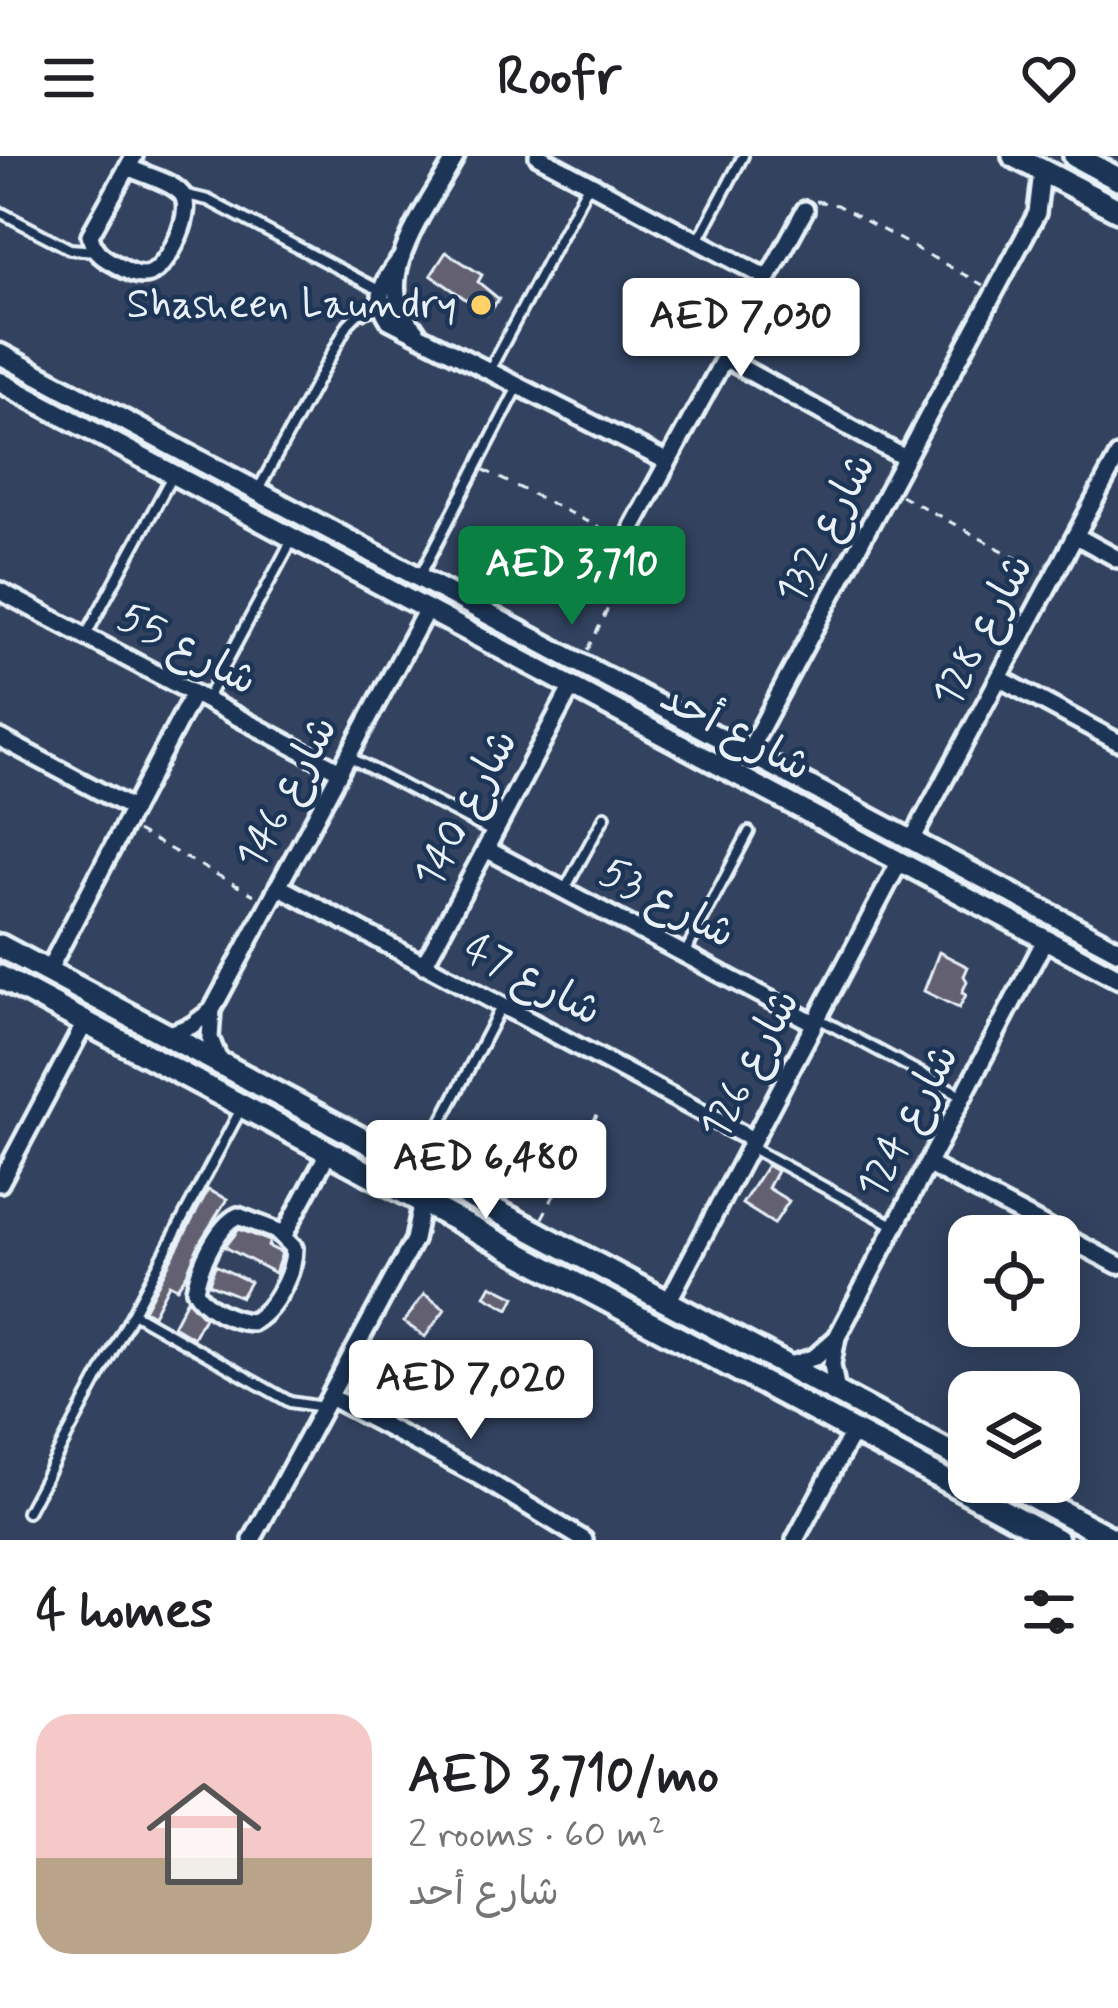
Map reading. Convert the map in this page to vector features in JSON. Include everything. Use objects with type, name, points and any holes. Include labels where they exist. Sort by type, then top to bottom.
[{"type":"main road","points":[[1014,156],[1118,210]]},
{"type":"main road","points":[[1075,156],[1118,179]]},
{"type":"main road","points":[[0,946],[948,1452]]},
{"type":"main road","points":[[0,977],[1057,1540]]},
{"type":"main road","points":[[479,1232],[494,1225],[494,1209]]},
{"type":"main road","points":[[514,1250],[512,1234],[531,1228]]},
{"type":"main road","points":[[1044,1503],[1114,1540]]},
{"type":"street","points":[[456,156],[381,299],[395,324],[668,462]]},
{"type":"street","points":[[538,156],[767,278]]},
{"type":"street","points":[[155,181],[183,194],[188,211],[171,240],[151,264],[121,264],[96,251],[91,235],[131,162],[173,196],[178,207],[171,240]]},
{"type":"street","name":"شارع 132","points":[[1037,213],[1042,172]]},
{"type":"street","name":"شارع 132","points":[[748,752],[1037,213],[1052,197],[1073,188]]},
{"type":"street","points":[[107,204],[100,227],[103,245],[121,264]]},
{"type":"street","points":[[633,526],[805,210]]},
{"type":"street","points":[[401,258],[393,292],[401,315],[418,332]]},
{"type":"street","name":"شارع أحد","points":[[0,354],[1118,950]]},
{"type":"street","points":[[724,358],[905,458]]},
{"type":"street","name":"شارع أحد","points":[[0,382],[1118,978]]},
{"type":"street","name":"شارع 128","points":[[912,840],[1118,456]]},
{"type":"street","points":[[232,506],[250,488]]},
{"type":"street","points":[[1076,536],[1118,559]]},
{"type":"street","name":"شارع 55","points":[[0,591],[200,697],[344,764]]},
{"type":"street","name":"شارع 146","points":[[212,1010],[427,609]]},
{"type":"street","points":[[511,653],[509,637],[520,631]]},
{"type":"street","points":[[999,678],[1118,742]]},
{"type":"street","name":"شارع 140","points":[[424,964],[572,686]]},
{"type":"street","points":[[48,971],[129,816],[200,697]]},
{"type":"street","points":[[0,738],[129,816]]},
{"type":"street","points":[[880,851],[894,841],[891,830]]},
{"type":"street","name":"شارع 53","points":[[490,841],[564,890],[816,1020]]},
{"type":"street","name":"شارع 126","points":[[668,1302],[900,861]]},
{"type":"street","name":"شارع 47","points":[[278,886],[751,1143]]},
{"type":"street","name":"شارع 124","points":[[837,1393],[832,1364],[837,1337],[1046,940]]},
{"type":"street","points":[[167,1035],[191,1026],[212,1010]]},
{"type":"street","points":[[212,1010],[210,1038],[220,1063]]},
{"type":"street","points":[[0,1184],[86,1021]]},
{"type":"street","points":[[284,1235],[329,1151]]},
{"type":"street","points":[[927,1164],[1118,1265]]},
{"type":"street","points":[[252,1540],[414,1240],[422,1201]]},
{"type":"street","points":[[414,1240],[444,1213]]},
{"type":"street","points":[[232,1218],[251,1218],[284,1235],[294,1248],[292,1264],[259,1320],[237,1321],[198,1296],[197,1277],[232,1218]]},
{"type":"street","points":[[788,1366],[814,1357],[837,1337]]},
{"type":"street","points":[[327,1402],[479,1476],[584,1540]]},
{"type":"street","points":[[795,1540],[853,1432]]},
{"type":"lane","points":[[698,241],[743,156]]},
{"type":"lane","points":[[490,369],[589,183]]},
{"type":"lane","points":[[183,194],[208,200],[381,299],[348,324],[250,488]]},
{"type":"lane","points":[[0,212],[70,250],[96,251]]},
{"type":"lane","points":[[419,578],[520,385]]},
{"type":"lane","points":[[85,637],[173,475]]},
{"type":"lane","points":[[200,697],[293,539]]},
{"type":"lane","points":[[344,764],[490,841]]},
{"type":"lane","points":[[564,890],[605,816]]},
{"type":"lane","points":[[685,954],[749,832]]},
{"type":"lane","points":[[418,1168],[502,1005]]},
{"type":"lane","points":[[816,1020],[963,1096]]},
{"type":"lane","points":[[27,1512],[243,1105]]},
{"type":"lane","points":[[751,1143],[895,1226]]},
{"type":"lane","points":[[133,1312],[290,1402],[312,1408],[327,1402]]},
{"type":"path","points":[[805,210],[811,203],[829,200],[995,292]]},
{"type":"path","points":[[477,466],[608,532],[619,535],[629,530],[632,560],[581,664]]},
{"type":"path","points":[[889,488],[1053,578]]},
{"type":"path","points":[[129,816],[269,904]]},
{"type":"path","points":[[531,1228],[601,1107]]},
{"type":"building","points":[[446,252],[482,275],[478,282],[499,299],[487,314],[431,275]]},
{"type":"building","points":[[939,952],[968,967],[962,993],[966,995],[959,1008],[924,991]]},
{"type":"building","points":[[767,1165],[777,1171],[768,1188],[789,1201],[774,1224],[742,1204]]},
{"type":"building","points":[[208,1190],[227,1199],[187,1273],[177,1288],[169,1284],[153,1315],[144,1310]]},
{"type":"building","points":[[239,1229],[270,1241],[268,1246],[282,1253],[275,1273],[225,1247]]},
{"type":"building","points":[[215,1265],[250,1282],[241,1297],[209,1284]]},
{"type":"building","points":[[491,1285],[515,1297],[509,1309],[485,1296]]},
{"type":"building","points":[[424,1294],[445,1309],[425,1337],[404,1322]]},
{"type":"building","points":[[187,1299],[204,1317],[193,1338],[173,1326]]},
{"type":"place","name":"Shasheen Laundry","points":[[481,305]]}]
